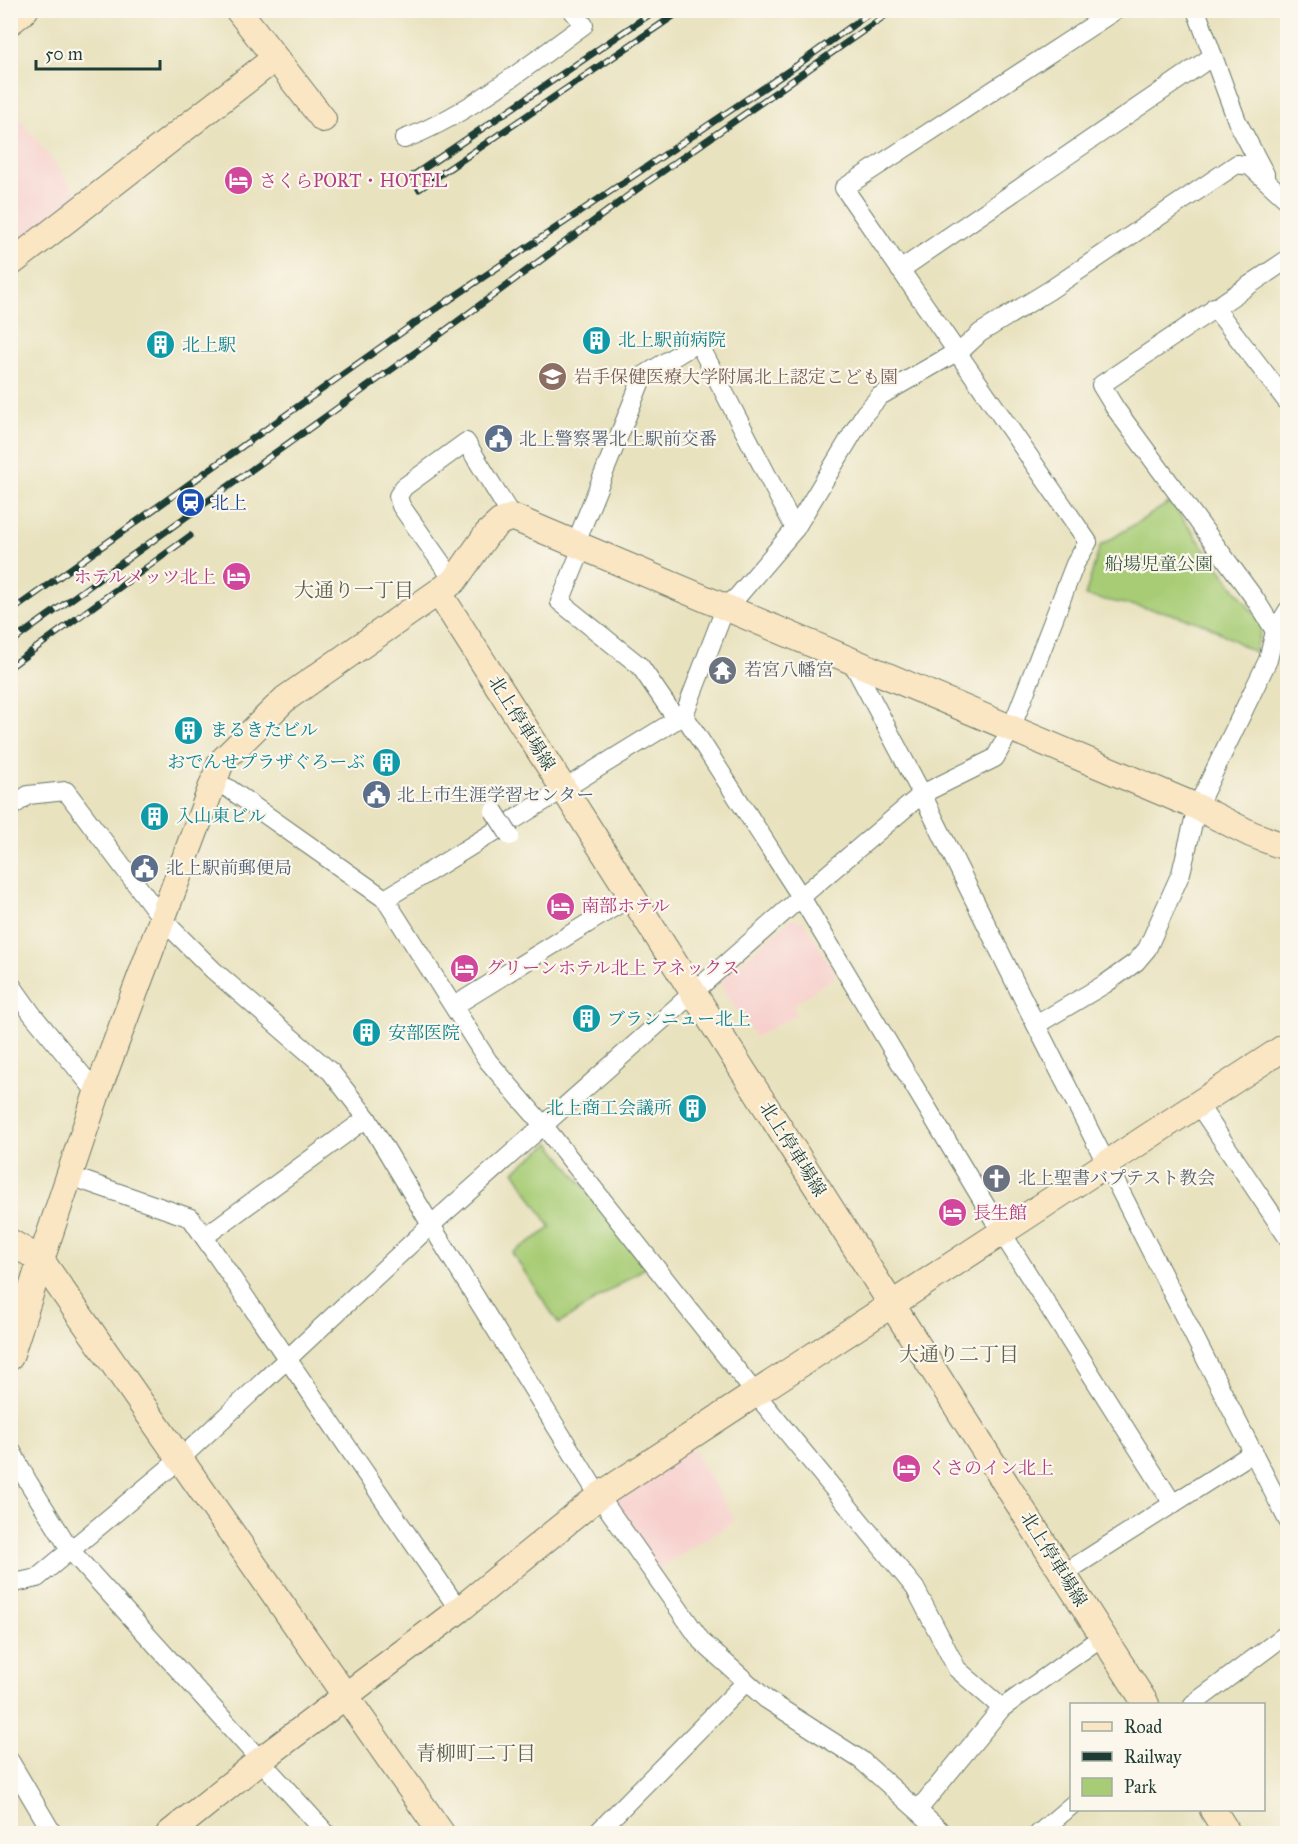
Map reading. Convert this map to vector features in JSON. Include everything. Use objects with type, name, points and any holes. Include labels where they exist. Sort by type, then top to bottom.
[{"type":"street","points":[[238,10],[323,119]]},
{"type":"street","points":[[404,139],[477,101],[584,25],[572,10]]},
{"type":"street","points":[[10,1584],[37,1578],[180,1459],[431,1225],[801,897],[922,794],[995,758],[1011,729],[1076,564],[1088,542],[844,188],[1116,10]]},
{"type":"street","points":[[1196,10],[1237,121],[1272,186]]},
{"type":"street","points":[[900,270],[1213,56]]},
{"type":"street","points":[[10,264],[274,59]]},
{"type":"street","points":[[385,899],[681,717],[726,606],[737,597],[795,529],[865,413],[880,396],[965,347],[980,333],[1050,290],[1237,164],[1250,166],[1287,201]]},
{"type":"street","points":[[1281,633],[1122,418],[1101,385],[1287,259]]},
{"type":"street","points":[[1214,307],[1287,403]]},
{"type":"street","points":[[795,529],[698,342],[643,376],[560,602],[640,666],[681,717],[801,897],[1002,1233],[1173,1504]]},
{"type":"street","points":[[446,587],[400,506],[398,496],[404,487],[466,442],[512,518],[726,606],[1197,807],[1251,834],[1287,848]]},
{"type":"street","points":[[10,1357],[97,1093],[220,762],[285,699],[446,587],[488,534],[500,522],[512,518]]},
{"type":"street","name":"北上停車場線","points":[[446,587],[564,789],[1145,1703]]},
{"type":"street","points":[[1036,1025],[1105,984],[1136,962],[1147,949],[1181,873],[1197,807],[1281,633],[1287,610]]},
{"type":"street","points":[[850,660],[922,794],[1287,1521]]},
{"type":"street","points":[[213,783],[228,788],[385,899],[488,1061],[544,1126],[755,1393],[915,1588],[957,1669],[1002,1708]]},
{"type":"street","points":[[10,808],[28,795],[66,791],[163,920],[213,970],[330,1072],[367,1118],[599,1496],[702,1642],[765,1699],[861,1760],[944,1833]]},
{"type":"street","points":[[494,811],[510,836]]},
{"type":"street","points":[[454,1006],[632,896]]},
{"type":"street","points":[[10,982],[32,1014],[97,1093]]},
{"type":"street","points":[[169,1833],[459,1610],[599,1496],[1287,1045]]},
{"type":"street","points":[[1198,1104],[1285,1229]]},
{"type":"street","points":[[204,1237],[367,1118]]},
{"type":"street","points":[[70,1176],[191,1218],[459,1610]]},
{"type":"street","points":[[10,1242],[41,1260],[442,1833]]},
{"type":"street","points":[[10,1448],[71,1551],[327,1833]]},
{"type":"street","points":[[1063,1574],[1254,1452]]},
{"type":"street","points":[[1193,1703],[1287,1633]]},
{"type":"street","points":[[918,1810],[1002,1708],[1103,1636]]},
{"type":"street","points":[[596,1833],[746,1682]]},
{"type":"street","points":[[10,1761],[53,1833]]},
{"type":"street","points":[[1038,1833],[1070,1806]]},
{"type":"street","points":[[1214,1811],[1228,1833]]},
{"type":"shaded area","points":[[11,108],[79,195],[11,247]]},
{"type":"shaded area","points":[[792,918],[804,922],[836,975],[792,1006],[797,1014],[755,1037],[722,987],[723,978]]},
{"type":"shaded area","points":[[692,1448],[735,1521],[657,1569],[617,1505],[618,1497]]},
{"type":"green space","name":"船場児童公園","points":[[1170,502],[1263,626],[1254,652],[1207,625],[1165,612],[1085,596],[1100,546]]},
{"type":"green space","points":[[550,1143],[646,1267],[559,1324],[512,1253],[551,1228],[514,1171]]},
{"type":"railway","points":[[411,177],[656,10]]},
{"type":"railway","points":[[419,189],[682,10]]},
{"type":"railway","points":[[10,612],[412,325],[796,66],[874,10]]},
{"type":"railway","points":[[10,643],[427,344],[636,190],[893,10]]},
{"type":"railway","points":[[10,667],[190,536]]},
{"type":"place","name":"さくらPORT・HOTEL","points":[[238,181]]},
{"type":"place","name":"北上駅前病院","points":[[597,340]]},
{"type":"place","name":"北上駅","points":[[161,345]]},
{"type":"place","name":"岩手保健医療大学附属北上認定こども園","points":[[553,377]]},
{"type":"place","name":"北上警察署北上駅前交番","points":[[498,439]]},
{"type":"place","name":"北上","points":[[190,503]]},
{"type":"place","name":"ホテルメッツ北上","points":[[237,577]]},
{"type":"place","name":"若宮八幡宮","points":[[723,670]]},
{"type":"place","name":"まるきたビル","points":[[189,730]]},
{"type":"place","name":"おでんせプラザぐろーぶ","points":[[386,762]]},
{"type":"place","name":"北上市生涯学習センター","points":[[376,795]]},
{"type":"place","name":"入山東ビル","points":[[155,816]]},
{"type":"place","name":"北上駅前郵便局","points":[[145,868]]},
{"type":"place","name":"南部ホテル","points":[[560,906]]},
{"type":"place","name":"グリーンホテル北上 アネックス","points":[[465,968]]},
{"type":"place","name":"ブランニュー北上","points":[[586,1019]]},
{"type":"place","name":"安部医院","points":[[367,1033]]},
{"type":"place","name":"北上商工会議所","points":[[693,1108]]},
{"type":"place","name":"北上聖書バプテスト教会","points":[[997,1178]]},
{"type":"place","name":"長生館","points":[[952,1213]]},
{"type":"place","name":"くさのイン北上","points":[[907,1468]]},
{"type":"district","name":"大通り一丁目","points":[[354,590]]},
{"type":"district","name":"大通り二丁目","points":[[959,1354]]},
{"type":"district","name":"青柳町二丁目","points":[[476,1753]]}]
